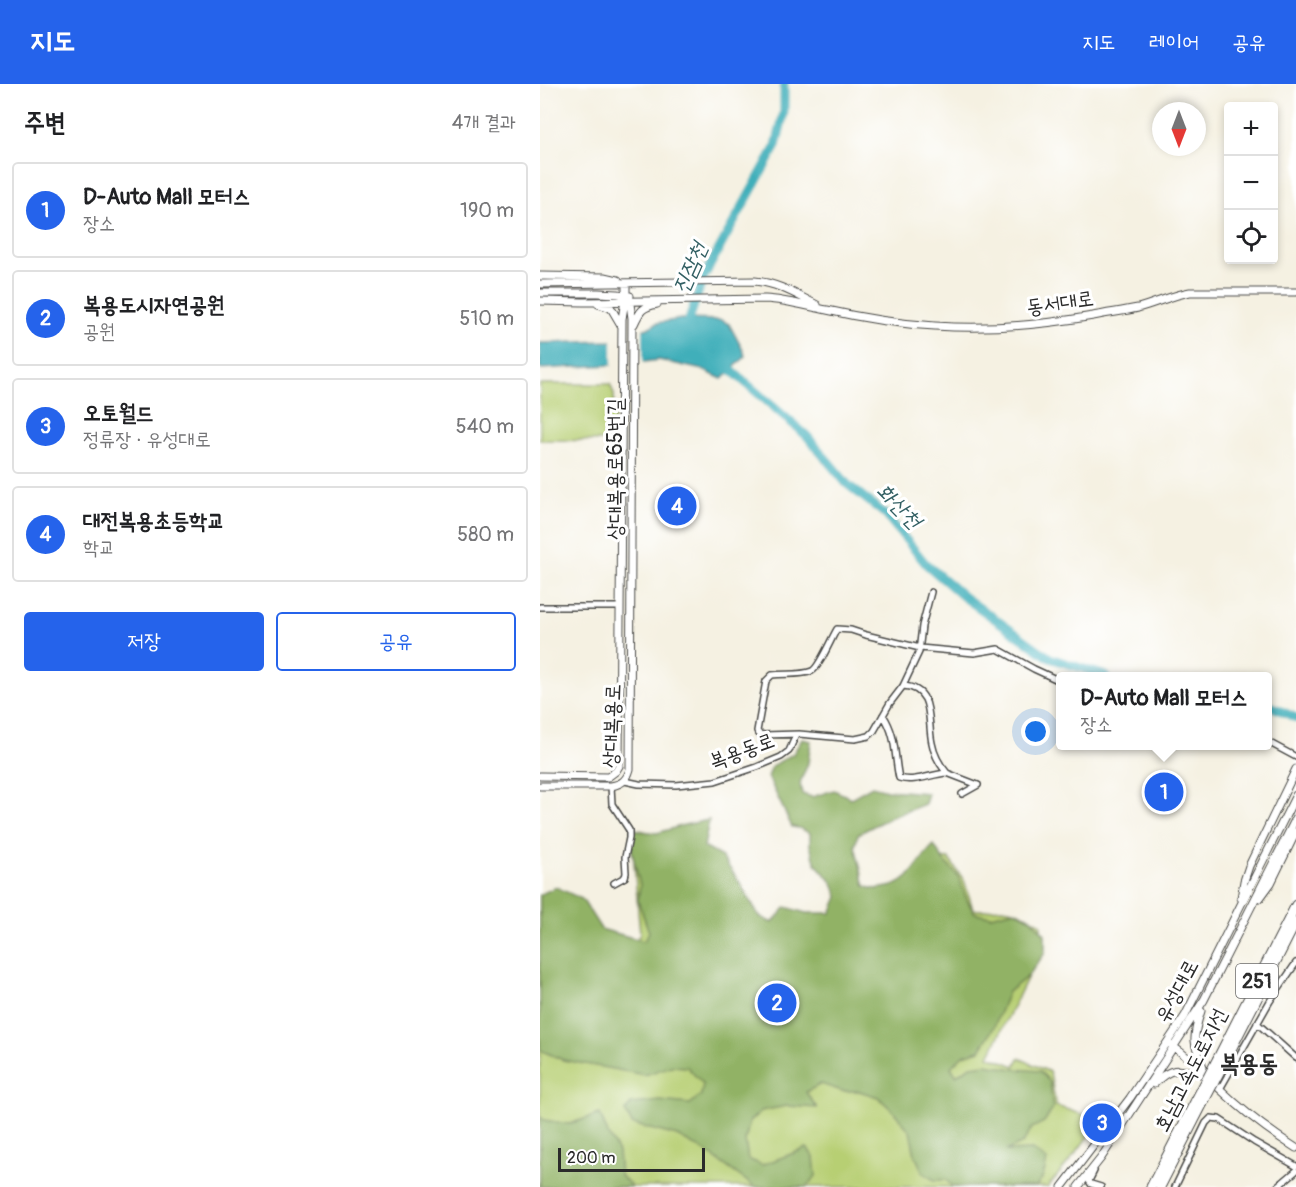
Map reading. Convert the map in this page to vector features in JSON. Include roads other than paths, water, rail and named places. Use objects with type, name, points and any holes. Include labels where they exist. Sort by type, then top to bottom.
[{"type":"highway","name":"호남고속도로지선","points":[[1160,1187],[1296,905]]},
{"type":"highway","name":"호남고속도로지선","points":[[1221,1060],[1296,922]]},
{"type":"highway","name":"호남고속도로지선","points":[[1151,1187],[1199,1103]]},
{"type":"street","points":[[540,276],[605,277],[626,283],[626,298]]},
{"type":"street","name":"동서대로","points":[[540,284],[768,282],[827,310]]},
{"type":"street","name":"동서대로","points":[[626,298],[641,300],[782,300],[901,323],[935,326],[1017,326],[1057,322],[1138,308],[1190,292],[1296,292]]},
{"type":"street","points":[[540,293],[626,298]]},
{"type":"street","points":[[540,301],[583,302],[626,298]]},
{"type":"street","name":"상대복용로65번길","points":[[626,298],[632,322],[630,621]]},
{"type":"street","name":"상대복용로65번길","points":[[620,621],[621,322],[626,298]]},
{"type":"street","points":[[632,322],[635,322],[638,314],[646,307],[670,300]]},
{"type":"street","points":[[583,302],[608,306],[621,322]]},
{"type":"street","name":"복용동로","points":[[625,781],[639,784],[676,785],[715,781],[781,757],[789,751],[796,735],[799,734],[847,739],[869,736],[903,686],[920,648],[922,626],[931,591]]},
{"type":"street","points":[[540,607],[620,607]]},
{"type":"street","name":"상대복용로","points":[[540,776],[608,777],[619,766],[620,621]]},
{"type":"street","name":"상대복용로","points":[[540,786],[611,786],[619,785],[628,776],[630,769],[630,621]]},
{"type":"street","points":[[799,734],[764,735],[757,731],[766,681],[772,675],[813,671],[818,666],[837,629],[841,628],[920,648],[974,653],[998,649],[1056,679]]},
{"type":"street","points":[[903,686],[912,687],[923,696],[928,706],[932,744],[936,757],[947,773]]},
{"type":"street","points":[[883,715],[896,748],[899,778],[906,781],[947,773],[978,785],[962,794]]},
{"type":"street","points":[[1272,744],[1296,757]]},
{"type":"street","points":[[1240,905],[1249,867],[1296,769]]},
{"type":"street","points":[[611,786],[612,804],[629,830],[625,877],[614,883]]},
{"type":"street","name":"유성대로","points":[[1078,1187],[1101,1158],[1141,1099],[1171,1045],[1296,795]]},
{"type":"street","name":"유성대로","points":[[1062,1187],[1204,1000],[1296,819]]},
{"type":"street","points":[[1245,919],[1271,882],[1296,832]]},
{"type":"street","points":[[1220,1089],[1269,1001],[1296,963]]},
{"type":"street","points":[[1204,1000],[1195,1030],[1194,1043],[1206,1075]]},
{"type":"street","points":[[1257,1023],[1296,1058]]},
{"type":"street","points":[[1171,1045],[1252,1117],[1296,1148]]},
{"type":"street","points":[[1141,1099],[1162,1076],[1174,1070],[1206,1075]]},
{"type":"street","points":[[1175,1187],[1206,1123],[1211,1118],[1219,1119],[1296,1168],[1277,1187]]},
{"type":"street","points":[[1101,1158],[1089,1181],[1101,1187]]},
{"type":"water","points":[[681,319],[721,320],[729,324],[745,357],[722,379],[703,370],[659,360],[540,369],[540,343],[611,341],[657,323]]},
{"type":"waterway","name":"진잠천","points":[[686,329],[703,278],[776,146],[784,112],[784,84]]},
{"type":"waterway","name":"화산천","points":[[723,363],[807,436],[847,484],[885,514],[926,564],[964,597],[1050,658],[1094,672]]},
{"type":"waterway","name":"화산천","points":[[1272,706],[1296,718]]},
{"type":"place","name":"대전복용초등학교","points":[[677,506]]},
{"type":"place","name":"D-Auto Mall 모터스","points":[[1164,792]]},
{"type":"place","name":"복용도시자연공원","points":[[777,1003]]},
{"type":"place","name":"오토월드","points":[[1102,1123]]},
{"type":"district","name":"복용동","points":[[1249,1063]]}]
